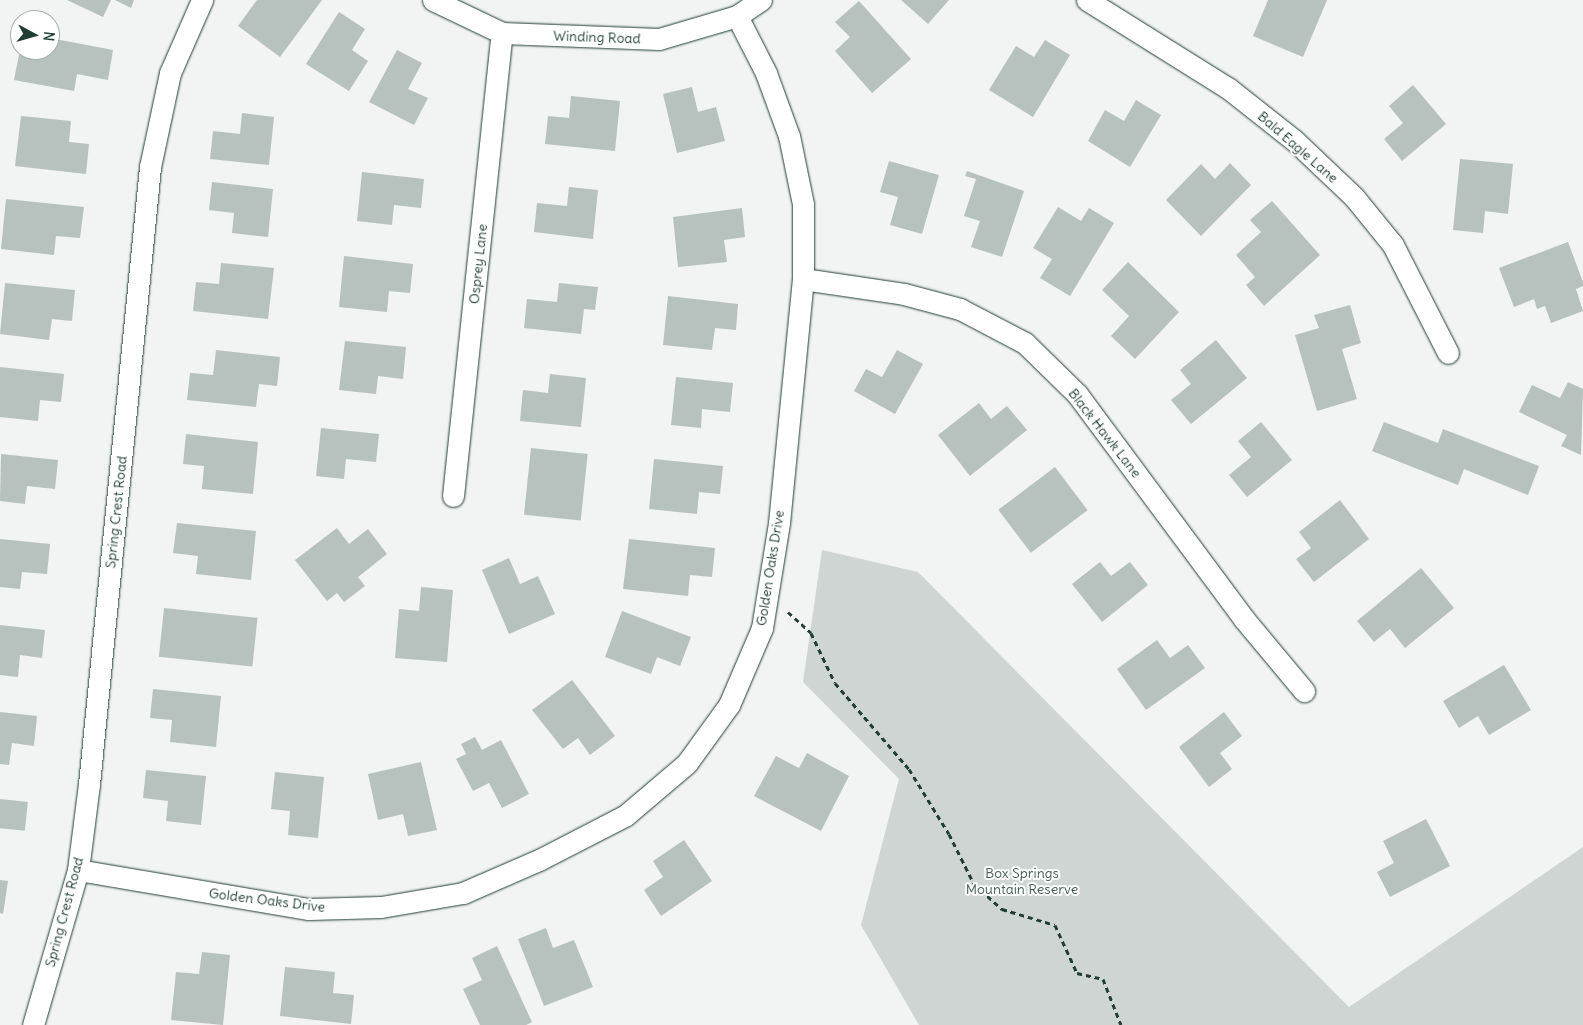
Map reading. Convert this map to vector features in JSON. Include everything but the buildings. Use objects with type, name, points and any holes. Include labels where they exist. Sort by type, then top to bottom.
[{"type":"street","name":"Spring Crest Road","points":[[33,1025],[78,870],[90,784],[150,167],[170,72],[202,0]]},
{"type":"street","name":"Winding Road","points":[[433,0],[502,33],[659,39],[737,16],[761,0]]},
{"type":"street","name":"Bald Eagle Lane","points":[[1087,0],[1228,88],[1294,141],[1354,197],[1393,245],[1448,353]]},
{"type":"street","name":"Golden Oaks Drive","points":[[78,870],[309,908],[381,908],[463,893],[539,860],[626,815],[686,763],[729,705],[762,628],[779,523],[803,279],[803,204],[789,136],[766,73],[737,16]]},
{"type":"street","name":"Osprey Lane","points":[[453,496],[502,33]]},
{"type":"street","name":"Black Hawk Lane","points":[[803,279],[904,294],[960,309],[1025,343],[1077,394],[1244,619],[1304,691]]},
{"type":"path","points":[[768,593],[810,633],[834,682],[909,769],[949,834],[974,884],[1002,909],[1055,925],[1078,973],[1103,979],[1121,1025]]},
{"type":"green space","name":"Box Springs Mountain Reserve","points":[[822,550],[918,572],[1349,1007],[1583,847],[1583,1025],[919,1025],[861,925],[899,779],[803,682]]}]
